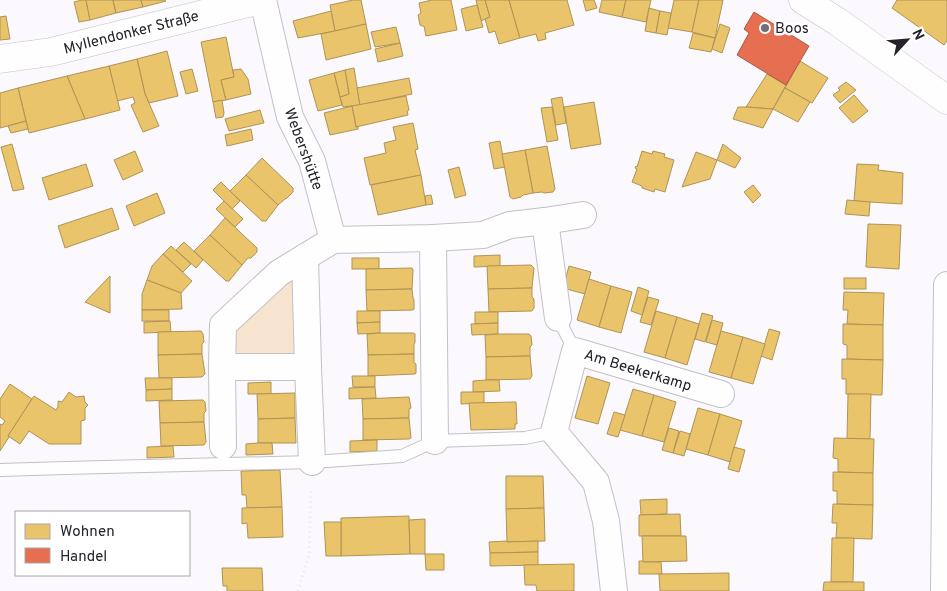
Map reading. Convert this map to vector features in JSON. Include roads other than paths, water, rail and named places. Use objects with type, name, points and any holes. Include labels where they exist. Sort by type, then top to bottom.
[{"type":"street","name":"Myllendonker Straße","points":[[0,59],[51,52],[262,0]]},
{"type":"street","name":"Webershütte","points":[[262,0],[290,117],[312,161],[333,240]]},
{"type":"street","points":[[804,0],[947,100]]},
{"type":"street","points":[[223,446],[223,325],[279,272],[333,240],[483,235],[510,225],[583,215]]},
{"type":"street","points":[[545,221],[558,318]]},
{"type":"street","points":[[433,238],[435,441]]},
{"type":"street","points":[[305,257],[312,462]]},
{"type":"street","points":[[944,591],[947,285]]},
{"type":"street","name":"Am Beekerkamp","points":[[554,432],[575,351],[721,394]]},
{"type":"street","points":[[222,367],[308,367]]},
{"type":"street","points":[[554,432],[596,482],[606,521],[614,591]]},
{"type":"lane","points":[[558,318],[575,351]]},
{"type":"lane","points":[[0,470],[312,462],[402,456],[435,441],[525,438],[554,432]]},
{"type":"place","name":"Boos","points":[[765,28]]}]
